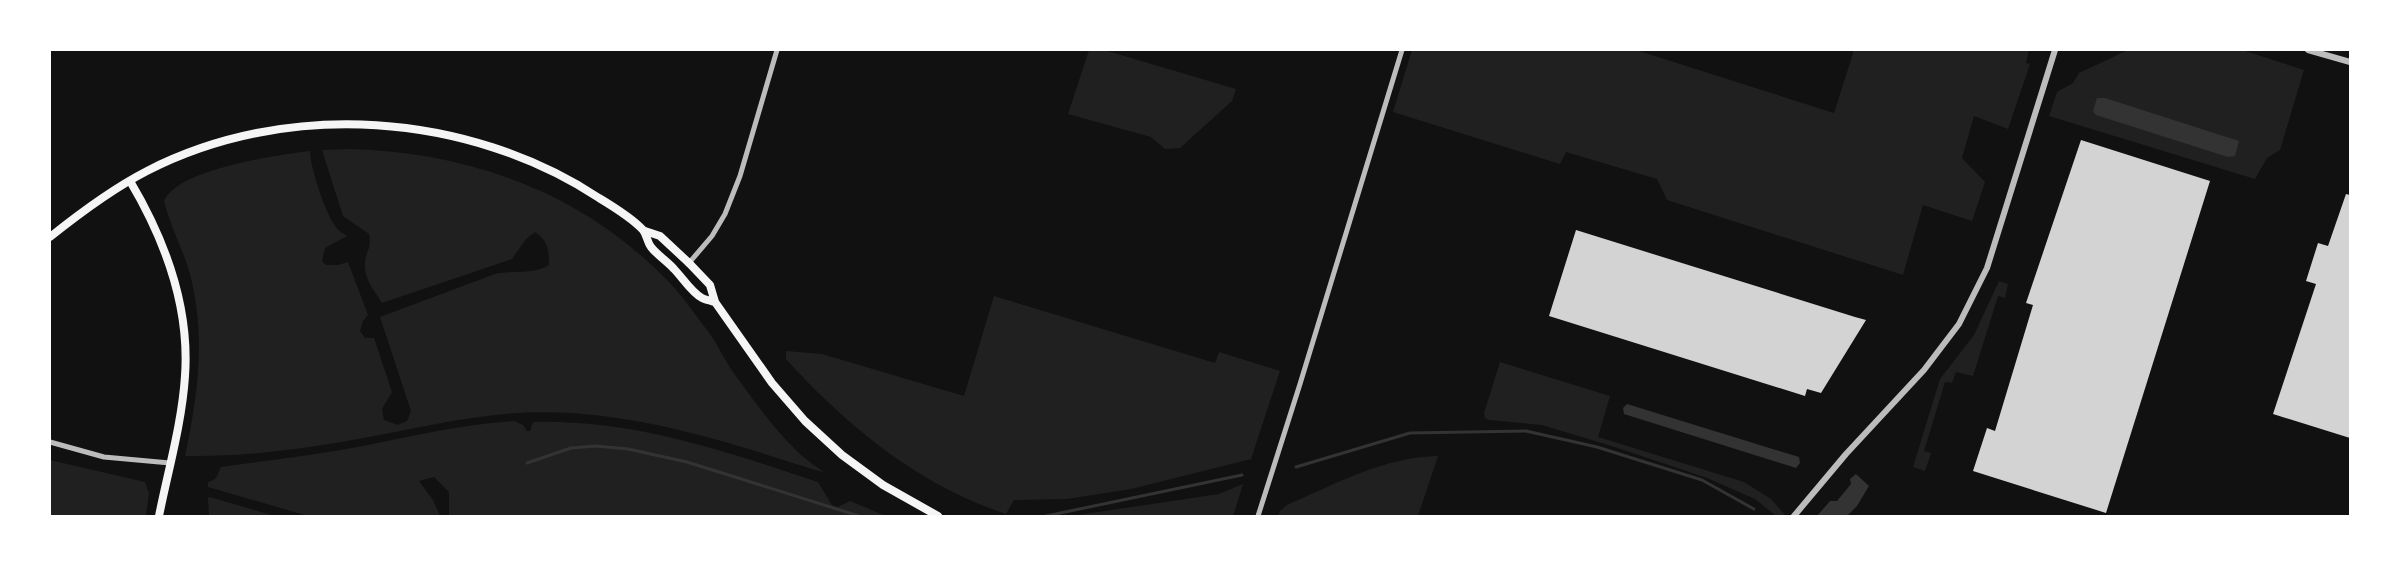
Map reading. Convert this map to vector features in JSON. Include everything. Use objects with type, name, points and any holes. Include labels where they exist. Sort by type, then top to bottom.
[{"type":"main road","points":[[50,237],[148,170],[219,143],[278,129],[360,124],[408,129],[477,142],[541,166],[598,197],[645,231],[660,236],[710,285],[715,302],[772,384],[823,438],[883,485],[938,516]]},
{"type":"main road","points":[[130,181],[164,247],[176,285],[182,322],[185,377],[159,516]]},
{"type":"main road","points":[[645,231],[649,245],[701,298],[715,302]]},
{"type":"street","points":[[689,263],[719,226],[740,176],[777,50]]},
{"type":"street","points":[[1258,516],[1402,50]]},
{"type":"street","points":[[1794,516],[1840,461],[1924,370],[1959,324],[1987,268],[2055,50]]},
{"type":"street","points":[[2308,50],[2350,62]]},
{"type":"street","points":[[50,442],[104,457],[170,463]]},
{"type":"shaded area","points":[[1089,50],[1104,50],[1236,89],[1232,101],[1180,148],[1165,149],[1151,137],[1068,114]]},
{"type":"shaded area","points":[[1412,50],[1636,50],[1834,113],[1854,50],[2029,50],[2026,63],[2030,64],[2008,129],[1974,116],[1962,158],[1985,182],[1972,221],[1923,205],[1903,275],[1667,200],[1657,179],[1566,152],[1560,164],[1393,112]]},
{"type":"shaded area","points":[[2128,50],[2242,50],[2304,70],[2280,150],[2267,158],[2255,179],[2049,116],[2057,92],[2073,83],[2079,73]]},
{"type":"shaded area","points":[[2097,98],[2105,98],[2239,141],[2235,156],[2228,157],[2096,115],[2093,111]]},
{"type":"shaded area","points":[[322,150],[396,152],[481,169],[522,183],[561,201],[598,223],[634,249],[672,286],[711,335],[733,372],[769,420],[797,451],[825,473],[747,448],[667,427],[587,414],[546,412],[472,418],[280,451],[185,456],[197,388],[198,320],[190,274],[164,201],[173,190],[188,180],[207,172],[253,160],[310,151],[323,202],[332,221],[347,236],[325,248],[322,261],[326,265],[348,262],[368,315],[360,331],[365,338],[374,338],[392,392],[382,409],[384,420],[398,425],[407,421],[411,411],[380,317],[495,274],[530,271],[549,265],[547,246],[535,232],[526,239],[512,259],[382,303],[370,284],[365,268],[369,234],[343,216]]},
{"type":"shaded area","points":[[1999,281],[2008,284],[2005,298],[1998,296],[1973,376],[1956,372],[1952,383],[1945,382],[1924,451],[1931,453],[1925,471],[1913,467],[1940,379],[1974,335]]},
{"type":"shaded area","points":[[994,296],[1215,363],[1219,352],[1280,371],[1251,459],[1131,489],[1067,499],[1014,500],[1006,514],[943,487],[886,451],[859,430],[809,384],[786,359],[786,351],[822,354],[964,396]]},
{"type":"shaded area","points":[[1500,362],[1610,396],[1598,437],[1744,482],[1771,499],[1786,516],[1776,516],[1755,499],[1707,478],[1618,448],[1542,425],[1485,418],[1484,413]]},
{"type":"shaded area","points":[[1627,404],[1799,457],[1800,463],[1796,468],[1624,414],[1623,408]]},
{"type":"shaded area","points":[[514,421],[523,425],[527,431],[530,431],[533,422],[570,422],[642,431],[678,439],[818,482],[832,505],[838,507],[850,501],[886,516],[449,516],[449,492],[434,477],[419,481],[433,500],[440,516],[308,516],[208,487],[208,482],[215,478],[221,467],[311,455],[457,428]]},
{"type":"shaded area","points":[[1438,456],[1418,516],[1278,516],[1287,505],[1360,473],[1398,461]]},
{"type":"shaded area","points":[[50,460],[145,482],[149,493],[146,516],[50,516]]},
{"type":"shaded area","points":[[1856,474],[1869,486],[1857,506],[1847,516],[1817,516],[1830,501],[1837,501],[1851,484],[1850,479]]},
{"type":"shaded area","points":[[1243,484],[1233,516],[1071,516],[1219,494]]},
{"type":"shaded area","points":[[208,497],[213,498],[275,516],[209,516]]},
{"type":"building","points":[[2081,140],[2210,181],[2106,513],[1973,471],[1987,428],[1995,431],[2033,305],[2026,303]]},
{"type":"building","points":[[2346,194],[2350,195],[2350,438],[2273,414],[2316,284],[2306,281],[2318,243],[2328,246]]},
{"type":"building","points":[[1576,230],[1866,320],[1821,393],[1807,389],[1805,396],[1549,316]]},
{"type":"waterway","points":[[1296,467],[1410,433],[1526,431],[1597,447],[1702,480],[1754,509]]},
{"type":"waterway","points":[[527,463],[571,448],[596,446],[628,449],[687,462],[859,516]]},
{"type":"waterway","points":[[1046,516],[1242,475]]}]
